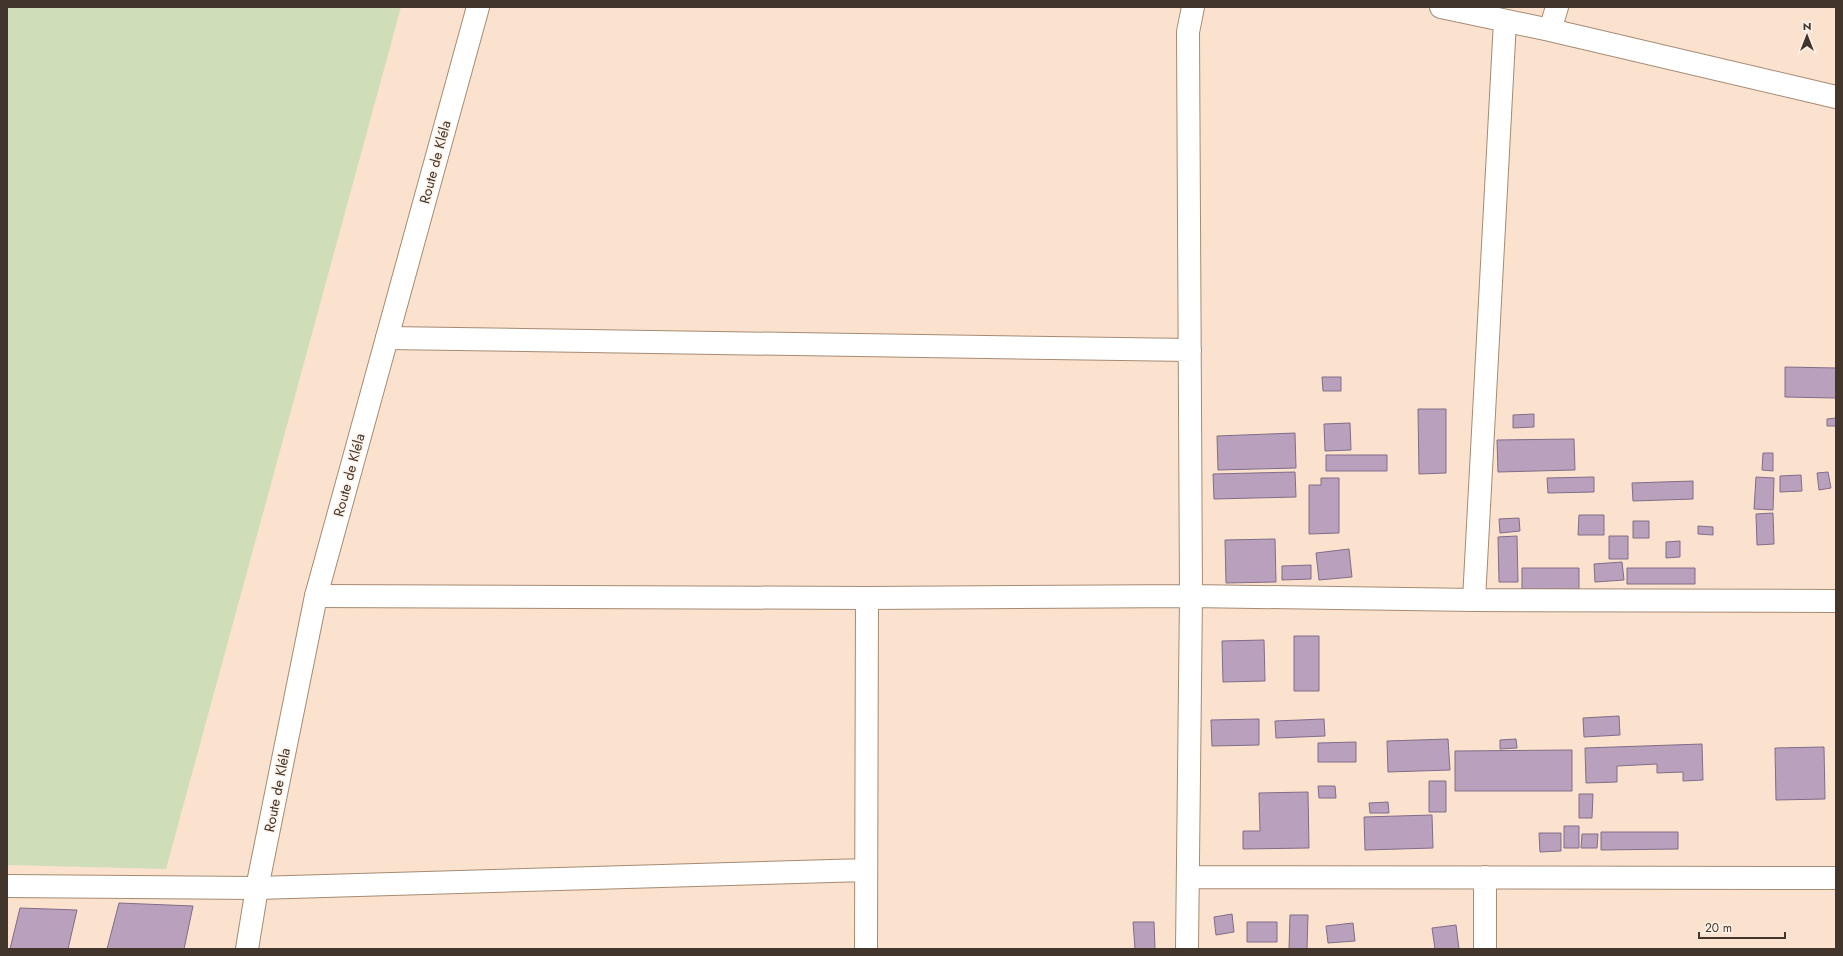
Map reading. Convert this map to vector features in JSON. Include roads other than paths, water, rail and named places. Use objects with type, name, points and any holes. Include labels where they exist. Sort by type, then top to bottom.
[{"type":"street","name":"Route de Kléla","points":[[248,949],[257,888],[316,596],[478,7]]},
{"type":"street","points":[[1187,949],[1191,596],[1188,32],[1193,7]]},
{"type":"street","points":[[1441,7],[1835,92]]},
{"type":"street","points":[[1550,30],[1557,7]]},
{"type":"street","points":[[1474,600],[1505,21]]},
{"type":"street","points":[[387,338],[1190,350]]},
{"type":"street","points":[[316,596],[867,598],[1191,596],[1474,600],[1836,601]]},
{"type":"street","points":[[866,949],[867,598]]},
{"type":"street","points":[[7,886],[257,888],[866,870]]},
{"type":"street","points":[[1188,877],[1836,878]]},
{"type":"street","points":[[1485,877],[1485,949]]}]
